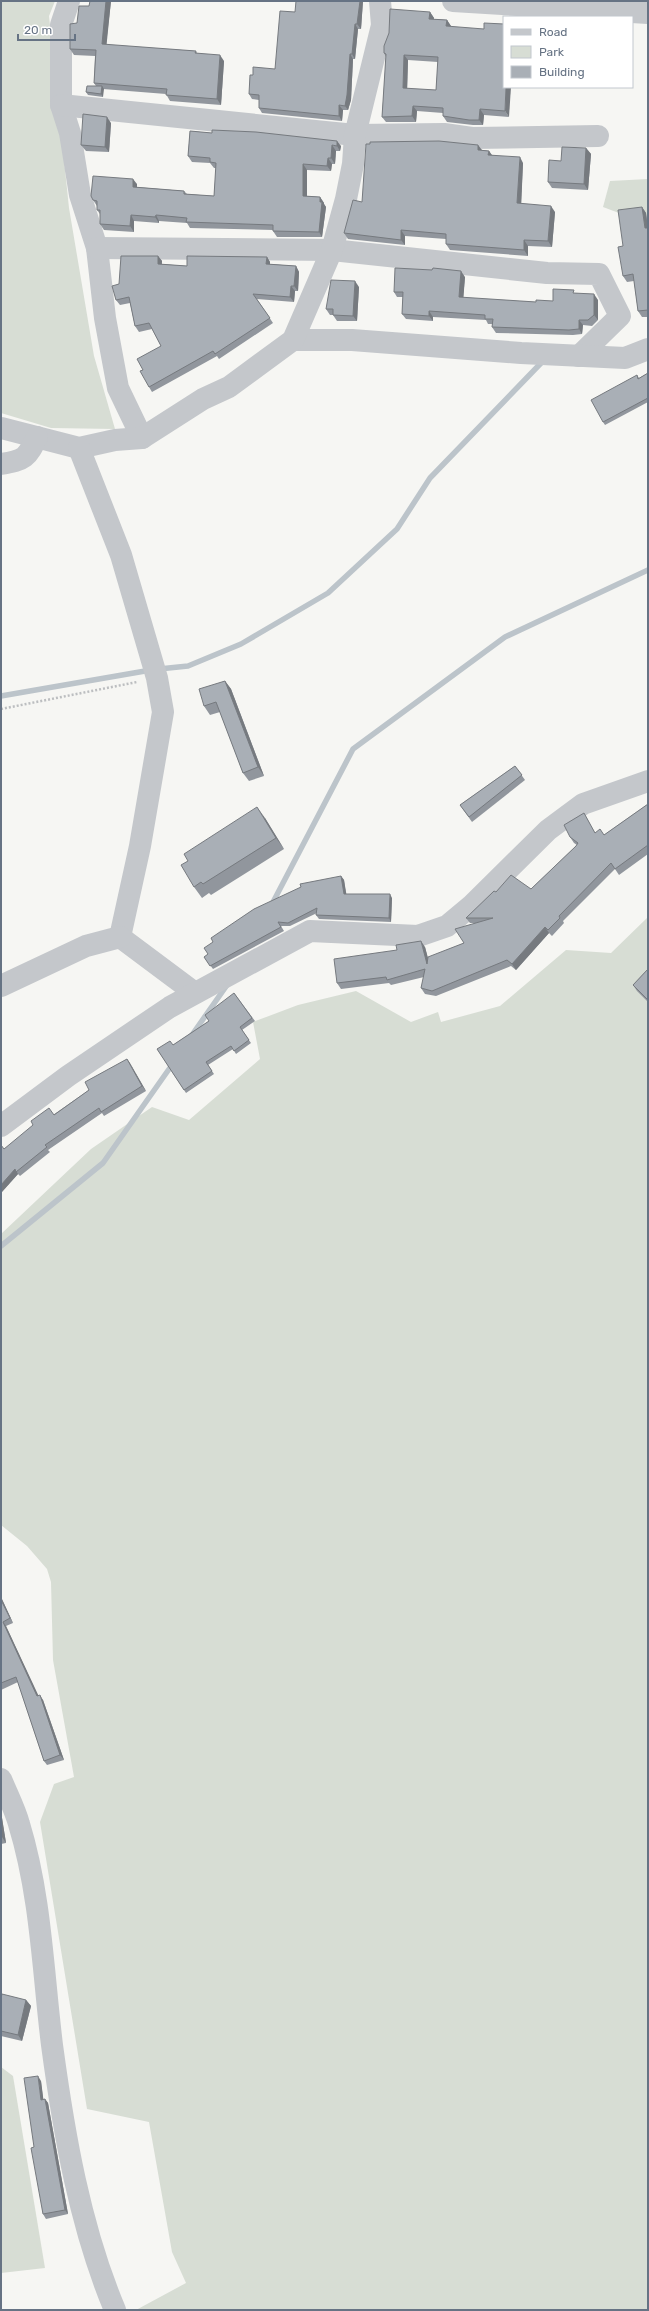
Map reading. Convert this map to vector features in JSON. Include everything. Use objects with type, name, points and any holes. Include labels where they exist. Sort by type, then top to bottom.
[{"type":"street","points":[[69,1],[61,25],[61,105],[70,133],[80,195],[97,248],[105,318],[118,388],[142,438]]},
{"type":"street","points":[[1,428],[80,448],[115,440],[142,438],[203,399],[229,386],[293,340],[332,250],[346,199],[353,164],[355,135],[382,26],[380,1]]},
{"type":"street","points":[[453,1],[648,13]]},
{"type":"street","points":[[61,105],[355,135],[444,134],[472,138],[598,136]]},
{"type":"street","points":[[97,248],[332,250],[547,272],[599,274],[620,316],[579,356]]},
{"type":"street","points":[[293,340],[352,340],[625,358],[648,349]]},
{"type":"street","points":[[1,464],[15,462],[28,455],[37,437]]},
{"type":"street","points":[[80,448],[121,555],[157,678],[163,712],[140,846],[120,937]]},
{"type":"street","points":[[1,1126],[74,1072],[170,1006],[310,931],[418,936],[447,926],[471,906],[548,830],[584,804],[648,781]]},
{"type":"street","points":[[1,986],[86,946],[120,937]]},
{"type":"street","points":[[120,937],[194,993]]},
{"type":"street","points":[[1,1779],[19,1824],[38,1910],[52,2045],[65,2125],[83,2213],[107,2292],[115,2310]]},
{"type":"path","points":[[1,709],[157,678]]},
{"type":"green space","points":[[1,1],[55,1],[49,16],[69,208],[94,356],[115,429],[51,428],[1,413]]},
{"type":"green space","points":[[648,179],[648,224],[603,207],[610,181]]},
{"type":"green space","points":[[648,917],[648,2310],[136,2310],[186,2283],[172,2252],[149,2122],[87,2109],[40,1822],[54,1784],[74,1777],[53,1660],[51,1582],[47,1569],[27,1546],[1,1525],[1,1234],[91,1149],[152,1107],[189,1120],[260,1059],[253,1022],[298,1005],[356,991],[411,1022],[438,1012],[441,1022],[500,1006],[566,950],[611,953]]},
{"type":"green space","points":[[1,2067],[13,2076],[45,2268],[1,2273]]},
{"type":"building","points":[[90,1],[106,1],[102,44],[196,51],[195,53],[220,55],[217,99],[166,95],[167,89],[94,83],[96,50],[70,49],[70,24],[77,23],[79,6],[89,6]]},
{"type":"building","points":[[296,1],[360,1],[357,24],[355,24],[352,54],[350,54],[345,106],[339,105],[339,116],[259,108],[259,95],[249,94],[250,75],[253,75],[253,67],[275,69],[280,11],[295,12]]},
{"type":"building","points":[[390,9],[430,12],[429,19],[447,20],[446,26],[484,29],[484,23],[503,24],[503,88],[506,88],[505,111],[480,109],[479,120],[469,120],[443,116],[443,108],[413,106],[412,116],[382,117],[386,54],[384,53],[384,46],[389,33]],"holes":[[[404,55],[438,57],[436,90],[403,88]]]},
{"type":"building","points":[[87,86],[102,86],[101,94],[86,92]]},
{"type":"building","points":[[83,114],[107,117],[105,147],[81,145]]},
{"type":"building","points":[[212,130],[256,132],[337,141],[337,146],[332,145],[331,158],[328,158],[327,166],[303,164],[303,196],[320,197],[320,202],[322,202],[319,232],[273,231],[273,225],[186,222],[187,218],[156,215],[155,217],[131,215],[130,226],[100,224],[100,210],[97,210],[97,201],[93,200],[91,196],[93,176],[133,179],[133,187],[184,191],[184,194],[214,196],[216,163],[210,162],[210,158],[188,156],[190,131],[212,133]]},
{"type":"building","points":[[439,141],[478,145],[478,150],[489,151],[488,155],[520,157],[517,203],[551,206],[548,241],[524,240],[524,250],[446,244],[446,234],[401,230],[401,240],[344,233],[353,200],[362,202],[366,144],[370,144],[370,142]]},
{"type":"building","points":[[562,147],[586,148],[584,184],[548,182],[549,160],[561,161]]},
{"type":"building","points":[[642,207],[645,228],[648,228],[648,310],[638,311],[633,274],[623,276],[618,247],[623,246],[618,210]]},
{"type":"building","points":[[121,256],[158,256],[158,264],[187,266],[187,256],[267,257],[266,264],[296,266],[294,286],[291,286],[290,297],[253,294],[270,318],[215,354],[213,351],[149,387],[140,371],[143,370],[137,359],[161,346],[149,323],[135,326],[129,297],[116,300],[112,286],[119,284]]},
{"type":"building","points":[[395,268],[432,270],[433,268],[461,271],[459,297],[536,302],[536,300],[553,301],[553,289],[574,290],[573,293],[594,294],[594,315],[588,320],[579,320],[579,329],[569,330],[492,327],[493,319],[485,319],[485,315],[429,311],[429,316],[402,314],[403,292],[394,292]]},
{"type":"building","points":[[331,280],[355,281],[353,316],[333,315],[333,309],[326,309]]},
{"type":"building","points":[[648,373],[648,398],[603,422],[591,400],[637,375],[638,379]]},
{"type":"building","points":[[225,681],[258,767],[243,773],[216,702],[204,706],[199,689]]},
{"type":"building","points":[[515,766],[522,775],[469,817],[460,805]]},
{"type":"building","points":[[648,804],[648,845],[615,869],[611,863],[559,916],[560,918],[548,930],[545,927],[512,964],[507,960],[432,991],[421,988],[425,969],[387,980],[386,977],[337,983],[334,959],[397,950],[396,945],[421,941],[427,964],[428,957],[464,943],[455,929],[493,918],[466,918],[494,891],[496,892],[511,875],[531,889],[576,846],[578,843],[570,837],[564,825],[584,813],[595,833],[600,829],[604,835]]},
{"type":"building","points":[[257,807],[276,838],[203,884],[201,882],[194,887],[181,865],[188,861],[184,854]]},
{"type":"building","points":[[341,876],[344,894],[390,894],[389,918],[316,915],[317,908],[288,923],[278,922],[281,927],[210,966],[204,957],[208,954],[204,948],[213,942],[211,938],[254,909],[301,887],[300,884]]},
{"type":"building","points":[[648,969],[648,1000],[633,985]]},
{"type":"building","points":[[234,993],[252,1018],[240,1027],[249,1040],[234,1051],[231,1046],[206,1062],[212,1071],[184,1090],[157,1049],[170,1041],[173,1045],[209,1021],[205,1015]]},
{"type":"building","points":[[127,1059],[142,1086],[101,1112],[99,1108],[45,1145],[47,1147],[16,1172],[15,1169],[1,1185],[1,1145],[4,1149],[33,1125],[31,1121],[49,1108],[54,1115],[89,1090],[85,1082]]},
{"type":"building","points":[[1,1600],[10,1618],[3,1622],[37,1696],[40,1695],[60,1755],[44,1761],[16,1677],[1,1683]]},
{"type":"building","points":[[2,1994],[26,2000],[18,2035],[1,2031]]},
{"type":"building","points":[[38,2076],[41,2100],[45,2099],[65,2210],[43,2214],[31,2148],[34,2147],[24,2078]]},
{"type":"waterway","points":[[159,669],[188,666],[241,644],[328,593],[397,529],[430,478],[543,361]]},
{"type":"waterway","points":[[271,906],[353,749],[505,637],[648,570]]},
{"type":"waterway","points":[[1,696],[151,670]]},
{"type":"waterway","points":[[192,1035],[227,985]]},
{"type":"waterway","points":[[1,1246],[103,1163],[174,1062]]}]
